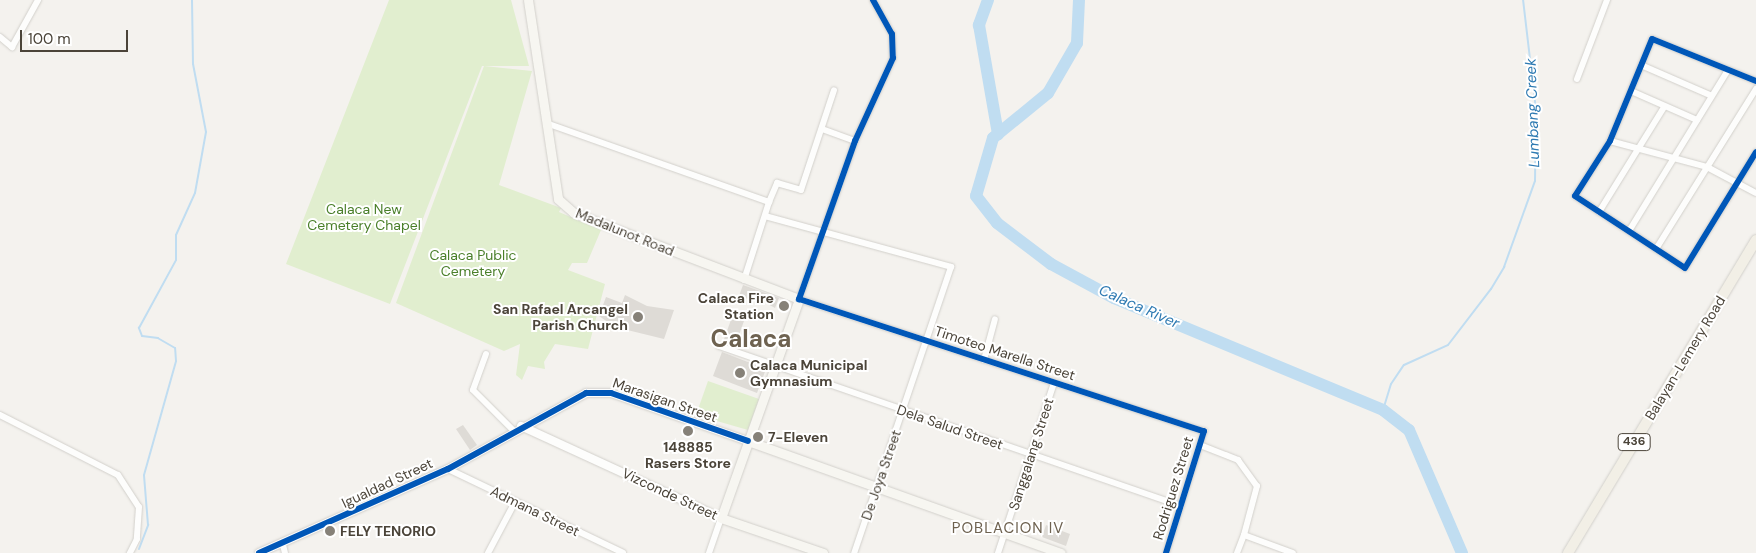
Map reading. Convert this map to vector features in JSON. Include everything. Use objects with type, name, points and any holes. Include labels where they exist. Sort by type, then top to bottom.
[{"type":"main road","name":"Madalunot Road","points":[[528,0],[558,200],[574,212],[744,280],[799,299]]},
{"type":"main road","name":"Balayan-Lemery Road","points":[[1568,553],[1756,240]]},
{"type":"main road","points":[[721,518],[799,299]]},
{"type":"main road","name":"Marasigan Street","points":[[748,441],[1061,553]]},
{"type":"main road","name":"Vizconde Street","points":[[721,518],[823,553]]},
{"type":"street","points":[[0,37],[12,47],[38,0]]},
{"type":"street","points":[[799,299],[855,141],[893,58],[892,34],[873,0]]},
{"type":"street","points":[[1577,79],[1607,0]]},
{"type":"street","points":[[1756,81],[1652,39],[1610,141],[1575,196],[1685,268],[1756,152]]},
{"type":"street","points":[[1641,65],[1712,96]]},
{"type":"street","points":[[1628,231],[1728,70]]},
{"type":"street","points":[[1656,249],[1756,89]]},
{"type":"street","points":[[744,280],[776,183],[801,190],[834,90]]},
{"type":"street","points":[[1631,91],[1697,120]]},
{"type":"street","points":[[1599,212],[1664,107]]},
{"type":"street","points":[[546,123],[769,202]]},
{"type":"street","points":[[822,129],[855,141]]},
{"type":"street","points":[[1610,141],[1675,156],[1707,167],[1756,193]]},
{"type":"street","points":[[765,216],[822,235]]},
{"type":"street","name":"De Joya Street","points":[[822,235],[951,267],[904,412],[854,553]]},
{"type":"street","name":"Timoteo Marella Street","points":[[799,299],[1204,431]]},
{"type":"street","points":[[984,360],[995,319]]},
{"type":"street","name":"Dela Salud Street","points":[[719,346],[904,412],[1181,506]]},
{"type":"street","points":[[486,354],[473,390],[513,430]]},
{"type":"street","name":"Sanggalang Street","points":[[998,553],[1054,383]]},
{"type":"street","name":"Marasigan Street","points":[[521,426],[582,395],[601,392],[748,441]]},
{"type":"street","points":[[0,415],[118,475],[139,507],[137,539],[130,553]]},
{"type":"street","name":"Igualdad Street","points":[[259,553],[283,545],[448,469],[521,426]]},
{"type":"street","name":"Vizconde Street","points":[[521,426],[721,518]]},
{"type":"street","name":"Rodriguez Street","points":[[1166,553],[1204,431]]},
{"type":"street","points":[[1200,445],[1238,460],[1257,486],[1244,535],[1237,553]]},
{"type":"street","name":"Admana Street","points":[[448,469],[623,553]]},
{"type":"street","points":[[488,553],[515,502]]},
{"type":"street","points":[[709,553],[721,518]]},
{"type":"street","points":[[1244,535],[1293,553]]},
{"type":"street","points":[[283,545],[285,553]]},
{"type":"green space","name":"Calaca New Cemetery Chapel","points":[[389,0],[511,0],[529,66],[482,66],[390,304],[286,264]]},
{"type":"green space","name":"Calaca Public Cemetery","points":[[484,66],[532,71],[499,185],[561,208],[559,212],[601,230],[587,263],[572,263],[568,270],[605,284],[588,349],[555,344],[544,362],[545,369],[528,366],[522,380],[516,375],[520,344],[504,351],[396,303]]},
{"type":"green space","points":[[708,381],[759,399],[748,430],[696,415]]},
{"type":"building","points":[[743,285],[779,298],[775,308],[752,295],[751,300],[739,296]]},
{"type":"building","name":"San Rafael Arcangel Parish Church","points":[[625,295],[647,306],[674,310],[664,339],[615,327],[599,316],[606,297],[622,303]]},
{"type":"building","points":[[732,317],[744,321],[735,346],[723,342]]},
{"type":"building","name":"Calaca Municipal Gymnasium","points":[[722,352],[766,369],[757,393],[713,376]]},
{"type":"building","points":[[463,425],[477,445],[470,450],[456,429]]},
{"type":"building","points":[[1046,525],[1070,534],[1066,546],[1042,537]]},
{"type":"waterway","points":[[139,549],[148,525],[144,475],[176,361],[175,348],[158,338],[142,336],[139,328],[176,260],[176,235],[195,193],[206,132],[193,64],[192,0]]},
{"type":"waterway","points":[[988,0],[979,25],[998,134]]},
{"type":"waterway","name":"Calaca River","points":[[1079,0],[1077,43],[1048,93],[993,138],[976,196],[997,223],[1051,264],[1114,298],[1383,410],[1409,430],[1462,553]]},
{"type":"waterway","name":"Lumbang Creek","points":[[1383,410],[1391,384],[1404,365],[1448,345],[1491,289],[1504,267],[1535,181],[1536,110],[1523,0]]},
{"type":"cycle path","points":[[873,0],[892,34],[893,58],[855,141],[799,299],[1204,431],[1166,553]]},
{"type":"cycle path","points":[[1756,81],[1652,39],[1610,141],[1575,196],[1685,268],[1756,152]]},
{"type":"cycle path","points":[[259,553],[448,469],[586,393],[611,393],[748,441]]},
{"type":"place","name":"Calaca Fire Station","points":[[784,306]]},
{"type":"place","name":"San Rafael Arcangel Parish Church","points":[[638,317]]},
{"type":"place","name":"Calaca Municipal Gymnasium","points":[[740,373]]},
{"type":"place","name":"148885 Rasers Store","points":[[688,431]]},
{"type":"place","name":"7-Eleven","points":[[758,437]]},
{"type":"place","name":"FELY TENORIO","points":[[330,531]]},
{"type":"district","name":"Calaca","points":[[751,339]]},
{"type":"district","name":"POBLACION IV","points":[[1008,529]]}]
